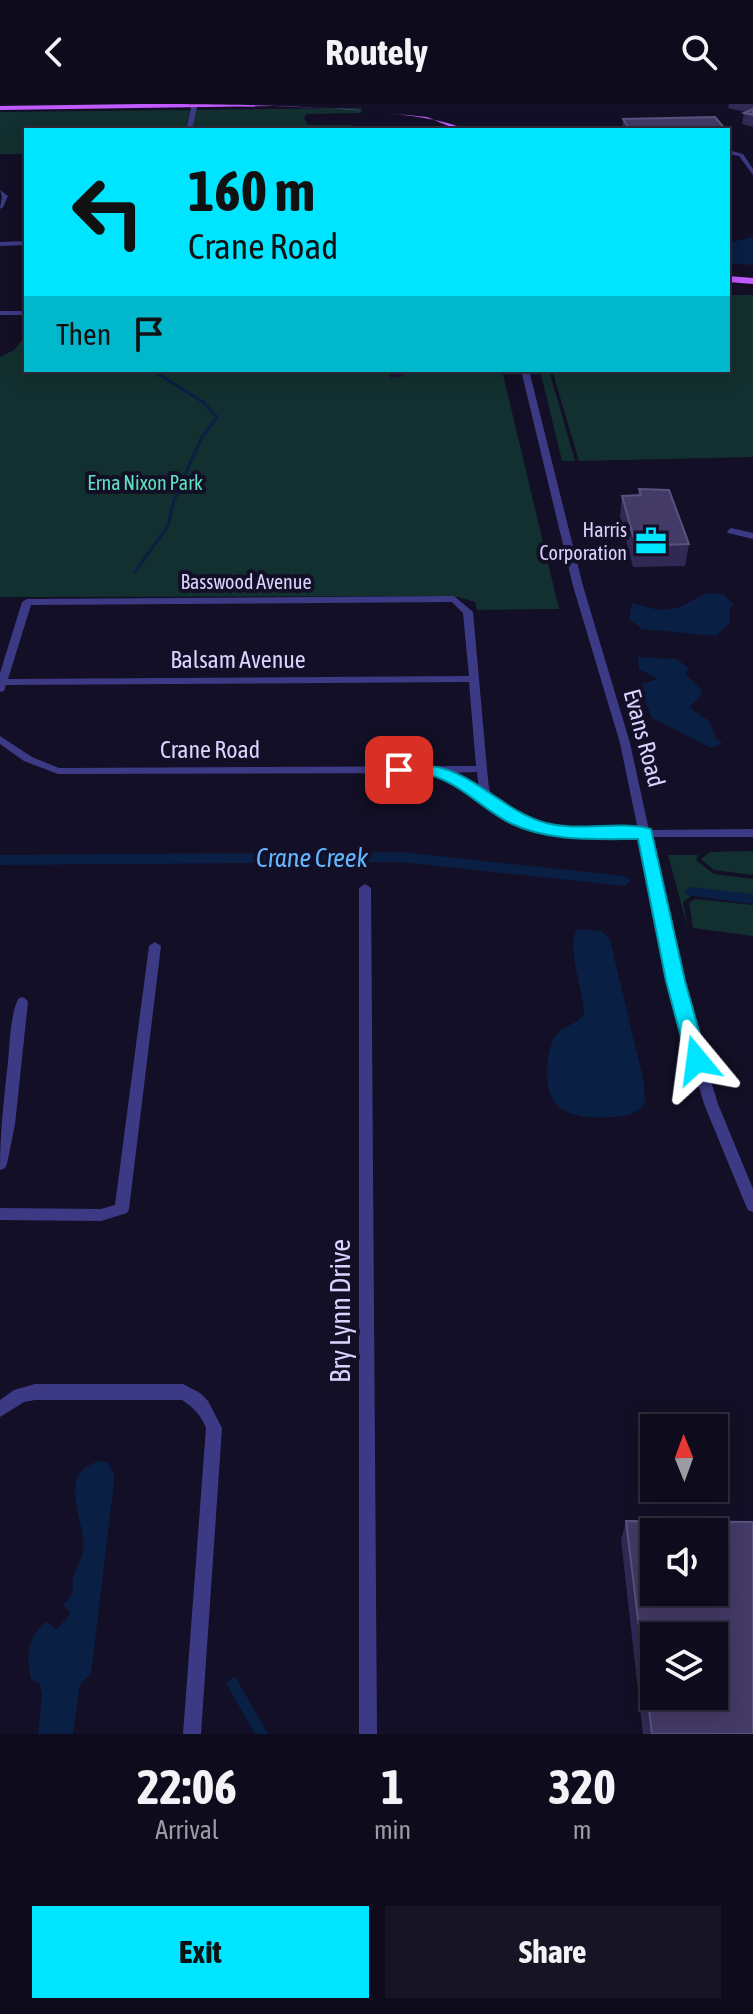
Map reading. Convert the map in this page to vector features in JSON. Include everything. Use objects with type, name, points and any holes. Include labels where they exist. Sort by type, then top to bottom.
[{"type":"main road","points":[[259,106],[287,104]]},
{"type":"main road","points":[[409,104],[464,124]]},
{"type":"main road","points":[[0,108],[402,107],[464,124]]},
{"type":"main road","points":[[730,276],[753,278]]},
{"type":"street","points":[[189,128],[194,107]]},
{"type":"street","points":[[730,152],[741,155],[753,173]]},
{"type":"street","points":[[0,192],[5,196],[0,207]]},
{"type":"street","points":[[0,244],[24,243]]},
{"type":"street","points":[[0,313],[24,313]]},
{"type":"street","name":"Evans Road","points":[[525,372],[575,575],[625,743],[691,1038],[721,1131],[753,1206]]},
{"type":"street","points":[[731,531],[753,536]]},
{"type":"street","name":"Basswood Avenue","points":[[1,685],[27,602],[454,599],[464,604],[468,612],[474,679]]},
{"type":"street","points":[[474,679],[482,769],[489,799]]},
{"type":"street","name":"Balsam Avenue","points":[[1,685],[474,679]]},
{"type":"street","name":"Crane Road","points":[[0,739],[28,759],[58,771],[482,769]]},
{"type":"street","name":"Crane Road","points":[[429,770],[444,774],[489,799],[514,818],[545,829],[575,834],[753,833]]},
{"type":"street","name":"Bry Lynn Drive","points":[[365,888],[368,1734]]},
{"type":"street","points":[[0,1214],[101,1215],[122,1209],[155,946]]},
{"type":"street","points":[[0,1164],[8,1136],[13,1049],[22,1002]]},
{"type":"street","points":[[0,1409],[20,1395],[35,1392],[183,1392],[197,1398],[210,1416],[214,1428],[192,1734]]},
{"type":"green space","points":[[361,108],[361,113],[306,114],[304,118],[308,125],[363,128],[192,128],[196,110]]},
{"type":"green space","points":[[190,110],[186,128],[24,128],[24,154],[0,154],[0,112]]},
{"type":"green space","points":[[730,295],[753,295],[753,457],[579,461],[553,372],[730,372]]},
{"type":"green space","name":"Erna Nixon Park","points":[[24,338],[24,372],[502,372],[559,609],[477,610],[475,602],[454,596],[0,597],[0,357],[14,350]]},
{"type":"green space","points":[[540,372],[550,372],[575,461],[562,461]]},
{"type":"green space","points":[[753,851],[753,875],[714,870],[701,859],[710,852]]},
{"type":"green space","points":[[668,855],[698,855],[696,860],[714,874],[753,879],[753,901],[691,896],[683,902],[688,929]]},
{"type":"green space","points":[[695,899],[753,905],[753,936],[693,928],[689,903]]},
{"type":"water","points":[[753,237],[753,265],[730,263],[730,243]]},
{"type":"water","points":[[707,593],[723,594],[734,605],[730,608],[729,624],[715,636],[642,629],[629,619],[632,603],[659,610],[678,608]]},
{"type":"water","points":[[638,657],[677,659],[689,669],[685,674],[702,690],[700,697],[689,707],[709,721],[716,739],[723,744],[711,748],[652,718],[643,696],[642,684],[658,679],[639,669]]},
{"type":"water","points":[[578,929],[602,931],[610,940],[644,1083],[645,1103],[631,1114],[604,1117],[574,1114],[559,1107],[550,1092],[547,1062],[552,1044],[558,1034],[584,1015],[573,945]]},
{"type":"water","points":[[101,1461],[107,1462],[114,1473],[114,1482],[91,1674],[80,1684],[73,1734],[38,1734],[42,1695],[39,1683],[31,1679],[30,1647],[35,1634],[47,1621],[56,1630],[71,1613],[63,1605],[73,1593],[74,1575],[83,1550],[75,1487],[78,1476],[87,1467]]},
{"type":"water","points":[[235,1676],[268,1734],[255,1734],[226,1683]]},
{"type":"building","points":[[715,117],[724,128],[629,128],[623,119]]},
{"type":"building","points":[[639,489],[669,490],[689,544],[636,546],[622,496],[641,495]]},
{"type":"building","points":[[626,1521],[640,1521],[640,1606],[728,1606],[728,1522],[753,1522],[753,1734],[652,1734],[649,1710],[728,1710],[728,1622],[640,1622],[640,1636]]},
{"type":"waterway","points":[[135,572],[168,526],[173,503],[190,463],[202,437],[217,417],[203,402],[155,372]]},
{"type":"waterway","name":"Crane Creek","points":[[0,860],[401,857],[624,881]]},
{"type":"waterway","name":"Crane Creek","points":[[691,892],[753,899]]},
{"type":"place","name":"Harris Corporation","points":[[651,541]]},
{"type":"route","points":[[399,770],[429,770],[444,774],[489,799],[514,818],[545,829],[575,834],[645,833],[676,981],[697,1060]]}]
